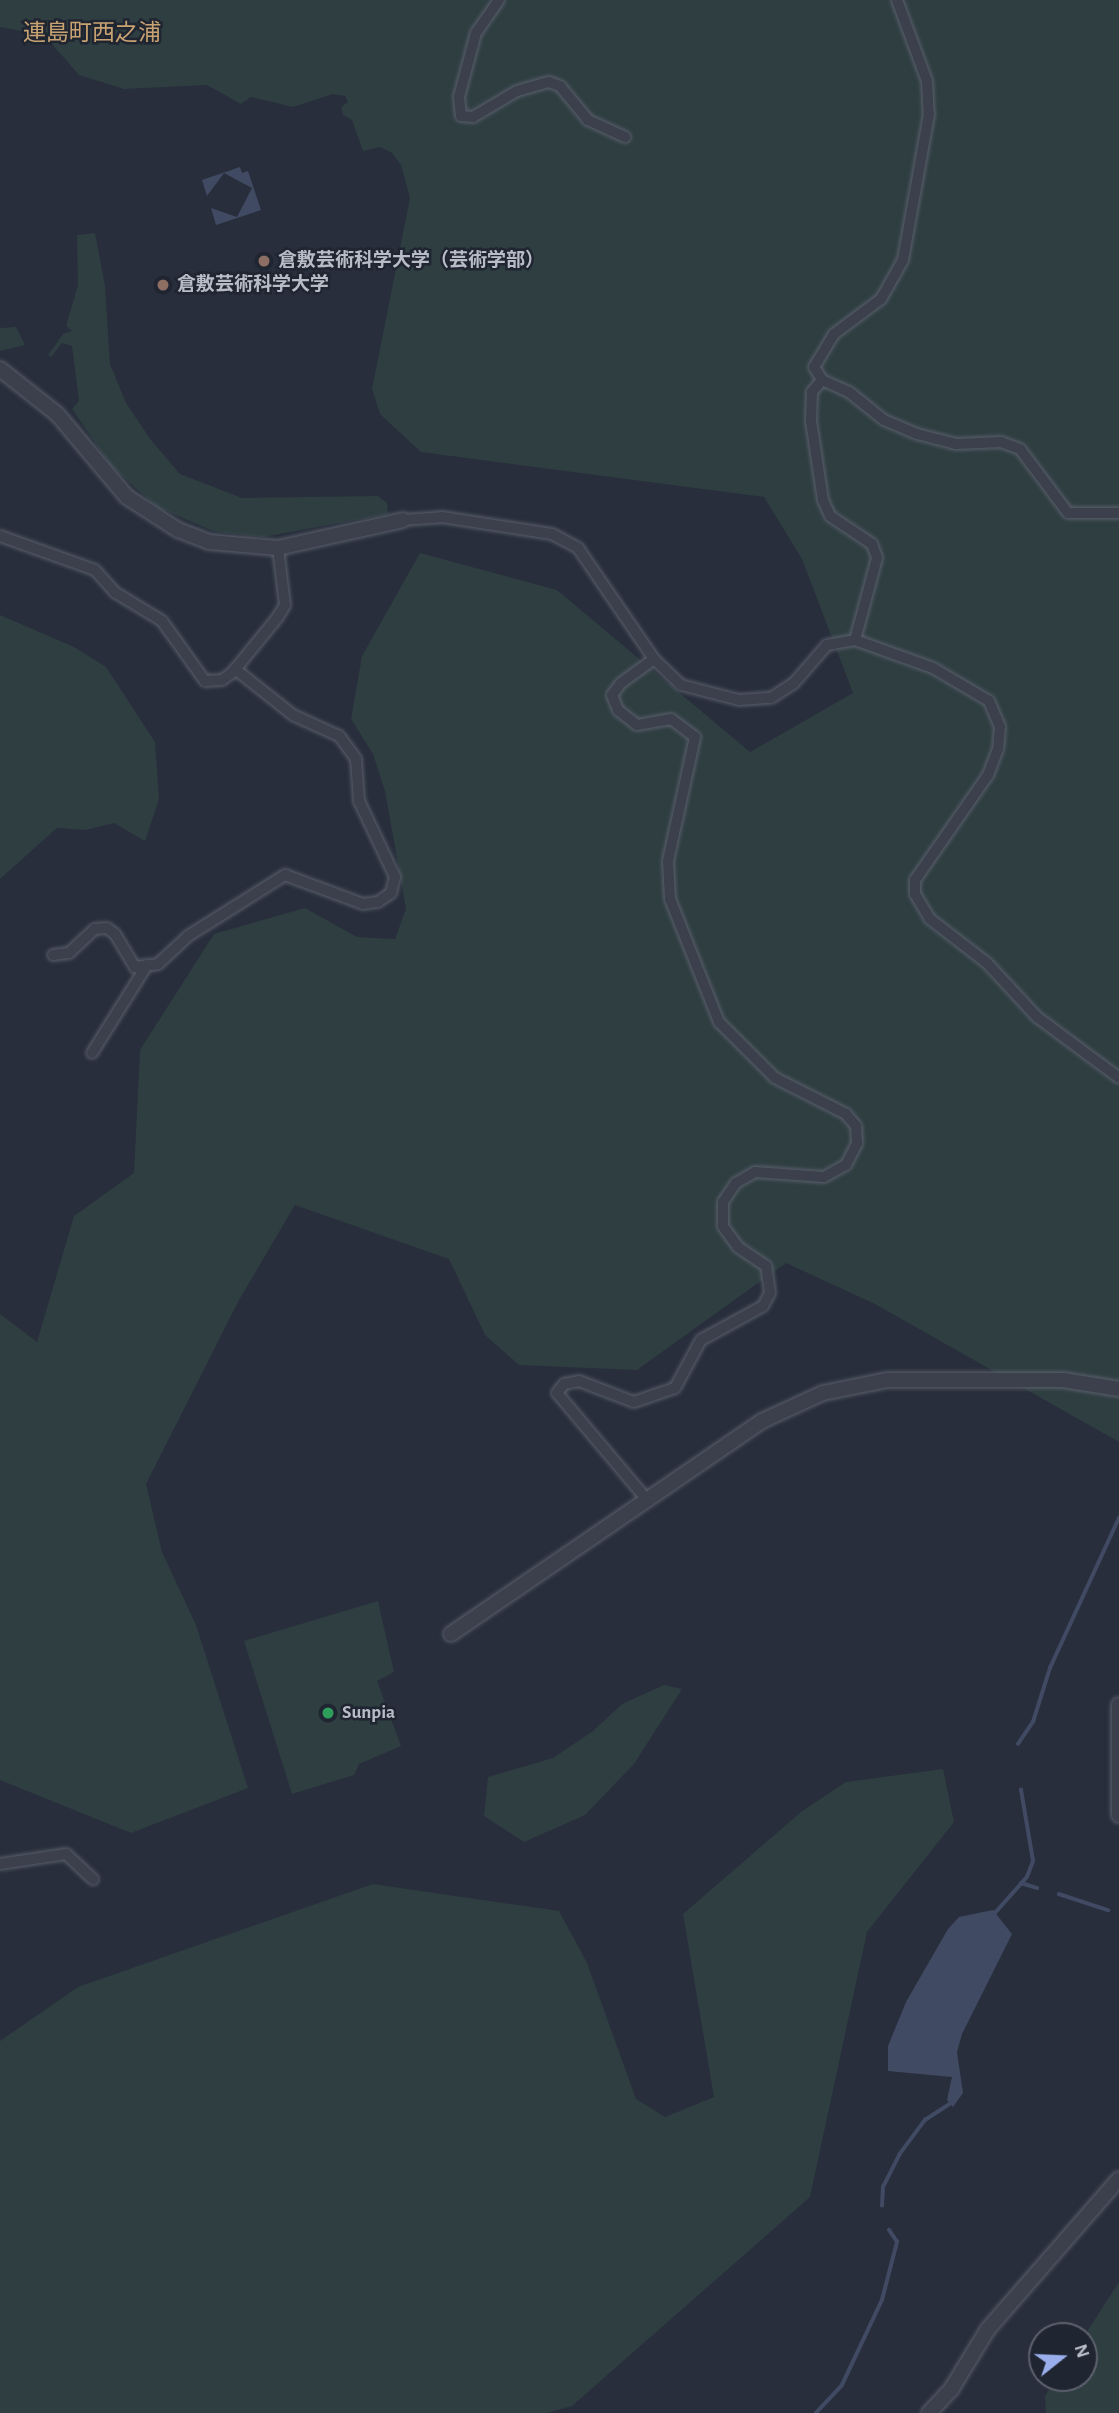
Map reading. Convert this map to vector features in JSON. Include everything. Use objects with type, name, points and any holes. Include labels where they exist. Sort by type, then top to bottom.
[{"type":"street","points":[[499,0],[476,33],[459,97],[461,116],[473,117],[517,91],[550,82],[560,86],[588,120],[625,137]]},
{"type":"street","points":[[897,0],[927,81],[926,151],[904,260],[895,280],[881,299],[834,334],[814,368],[822,380],[849,392],[884,420],[917,434],[956,444],[1001,442],[1020,449],[1068,513],[1119,513]]},
{"type":"street","points":[[0,369],[57,414],[107,476],[151,515],[209,542],[278,548],[403,520],[442,517],[552,534],[578,548],[654,659],[681,685],[739,700],[771,698],[794,683],[827,645],[855,640],[933,668],[989,701],[1000,727],[998,749],[988,775],[915,880],[915,894],[930,919],[987,963],[1037,1017],[1119,1078]]},
{"type":"street","points":[[822,380],[812,392],[811,421],[823,500],[830,516],[872,544],[877,558],[855,640]]},
{"type":"street","points":[[0,536],[95,570],[116,593],[162,621],[205,681],[222,681],[235,669],[285,605],[278,548]]},
{"type":"street","points":[[648,1501],[557,1393],[564,1384],[579,1381],[634,1402],[675,1388],[701,1340],[763,1306],[770,1293],[766,1266],[738,1247],[723,1226],[723,1202],[736,1184],[755,1172],[824,1177],[846,1165],[857,1143],[856,1126],[846,1114],[775,1078],[719,1022],[670,899],[668,861],[695,737],[671,719],[637,725],[618,710],[612,695],[621,683],[654,659]]},
{"type":"street","points":[[53,956],[69,953],[95,929],[107,928],[115,933],[135,967],[158,964],[188,936],[285,875],[363,904],[391,893],[395,877],[359,800],[356,760],[339,736],[293,715],[235,669]]},
{"type":"street","points":[[92,1053],[147,965]]},
{"type":"street","points":[[451,1634],[762,1421],[823,1393],[887,1380],[1063,1380],[1119,1389]]},
{"type":"street","points":[[1119,1705],[1119,1815]]},
{"type":"street","points":[[0,1864],[66,1854],[93,1879]]},
{"type":"street","points":[[929,2413],[953,2388],[988,2329],[1119,2179]]},
{"type":"shaded area","points":[[0,0],[1119,0],[1119,1442],[875,1304],[786,1263],[637,1370],[519,1365],[485,1335],[449,1259],[295,1205],[239,1300],[146,1484],[162,1552],[196,1625],[248,1788],[131,1833],[0,1780],[0,1314],[37,1342],[74,1216],[134,1173],[140,1050],[214,934],[305,908],[357,937],[395,939],[406,909],[385,791],[373,754],[351,719],[362,656],[420,553],[557,590],[750,752],[853,693],[802,559],[764,497],[421,452],[380,414],[372,389],[410,198],[401,165],[392,153],[380,147],[363,151],[352,120],[343,115],[341,107],[348,102],[345,96],[333,94],[293,107],[251,97],[241,104],[207,85],[124,89],[79,75],[44,35],[0,27]]},
{"type":"shaded area","points":[[95,233],[105,286],[110,364],[126,403],[151,440],[180,474],[242,498],[378,496],[387,503],[388,514],[263,537],[216,532],[157,507],[111,466],[72,409],[79,401],[72,346],[62,343],[51,357],[48,355],[63,334],[72,331],[66,326],[78,285],[77,235]]},
{"type":"shaded area","points":[[16,327],[25,345],[0,351],[0,328]]},
{"type":"shaded area","points":[[0,615],[74,647],[106,667],[155,742],[159,799],[145,841],[114,823],[86,830],[57,828],[0,879]]},
{"type":"shaded area","name":"Sunpia","points":[[378,1601],[394,1672],[377,1681],[401,1746],[359,1764],[354,1775],[292,1794],[244,1641]]},
{"type":"shaded area","points":[[664,1685],[682,1689],[634,1764],[585,1815],[524,1842],[484,1816],[488,1777],[553,1758],[593,1731],[622,1704]]},
{"type":"shaded area","points":[[943,1769],[954,1822],[867,1932],[810,2197],[572,2406],[547,2413],[0,2413],[0,2041],[78,1987],[373,1884],[559,1911],[587,1963],[636,2099],[665,2117],[714,2097],[683,1914],[801,1812],[846,1782]]},
{"type":"shaded area","points":[[1119,2282],[1119,2413],[1046,2413],[1045,2396],[1047,2392],[1098,2392],[1098,2322],[1093,2322]]},
{"type":"water","points":[[240,167],[242,173],[248,171],[261,210],[216,225],[211,208],[237,217],[252,188],[224,173],[207,196],[202,180]]},
{"type":"water","points":[[993,1910],[1012,1934],[962,2034],[957,2052],[963,2093],[953,2107],[947,2100],[952,2077],[888,2071],[888,2046],[906,2002],[948,1929],[959,1917]]},
{"type":"waterway","points":[[1018,1744],[1033,1722],[1050,1668],[1119,1518]]},
{"type":"waterway","points":[[995,1913],[1027,1877],[1033,1861],[1021,1790]]},
{"type":"waterway","points":[[1021,1883],[1037,1888]]},
{"type":"waterway","points":[[1059,1894],[1108,1910]]},
{"type":"waterway","points":[[882,2206],[883,2187],[899,2155],[925,2120],[953,2102]]},
{"type":"waterway","points":[[816,2413],[842,2385],[882,2300],[897,2242],[889,2230]]},
{"type":"place","name":"倉敷芸術科学大学（芸術学部）","points":[[264,261]]},
{"type":"place","name":"倉敷芸術科学大学","points":[[163,285]]},
{"type":"place","name":"Sunpia","points":[[328,1713]]},
{"type":"district","name":"連島町西之浦","points":[[92,34]]}]
